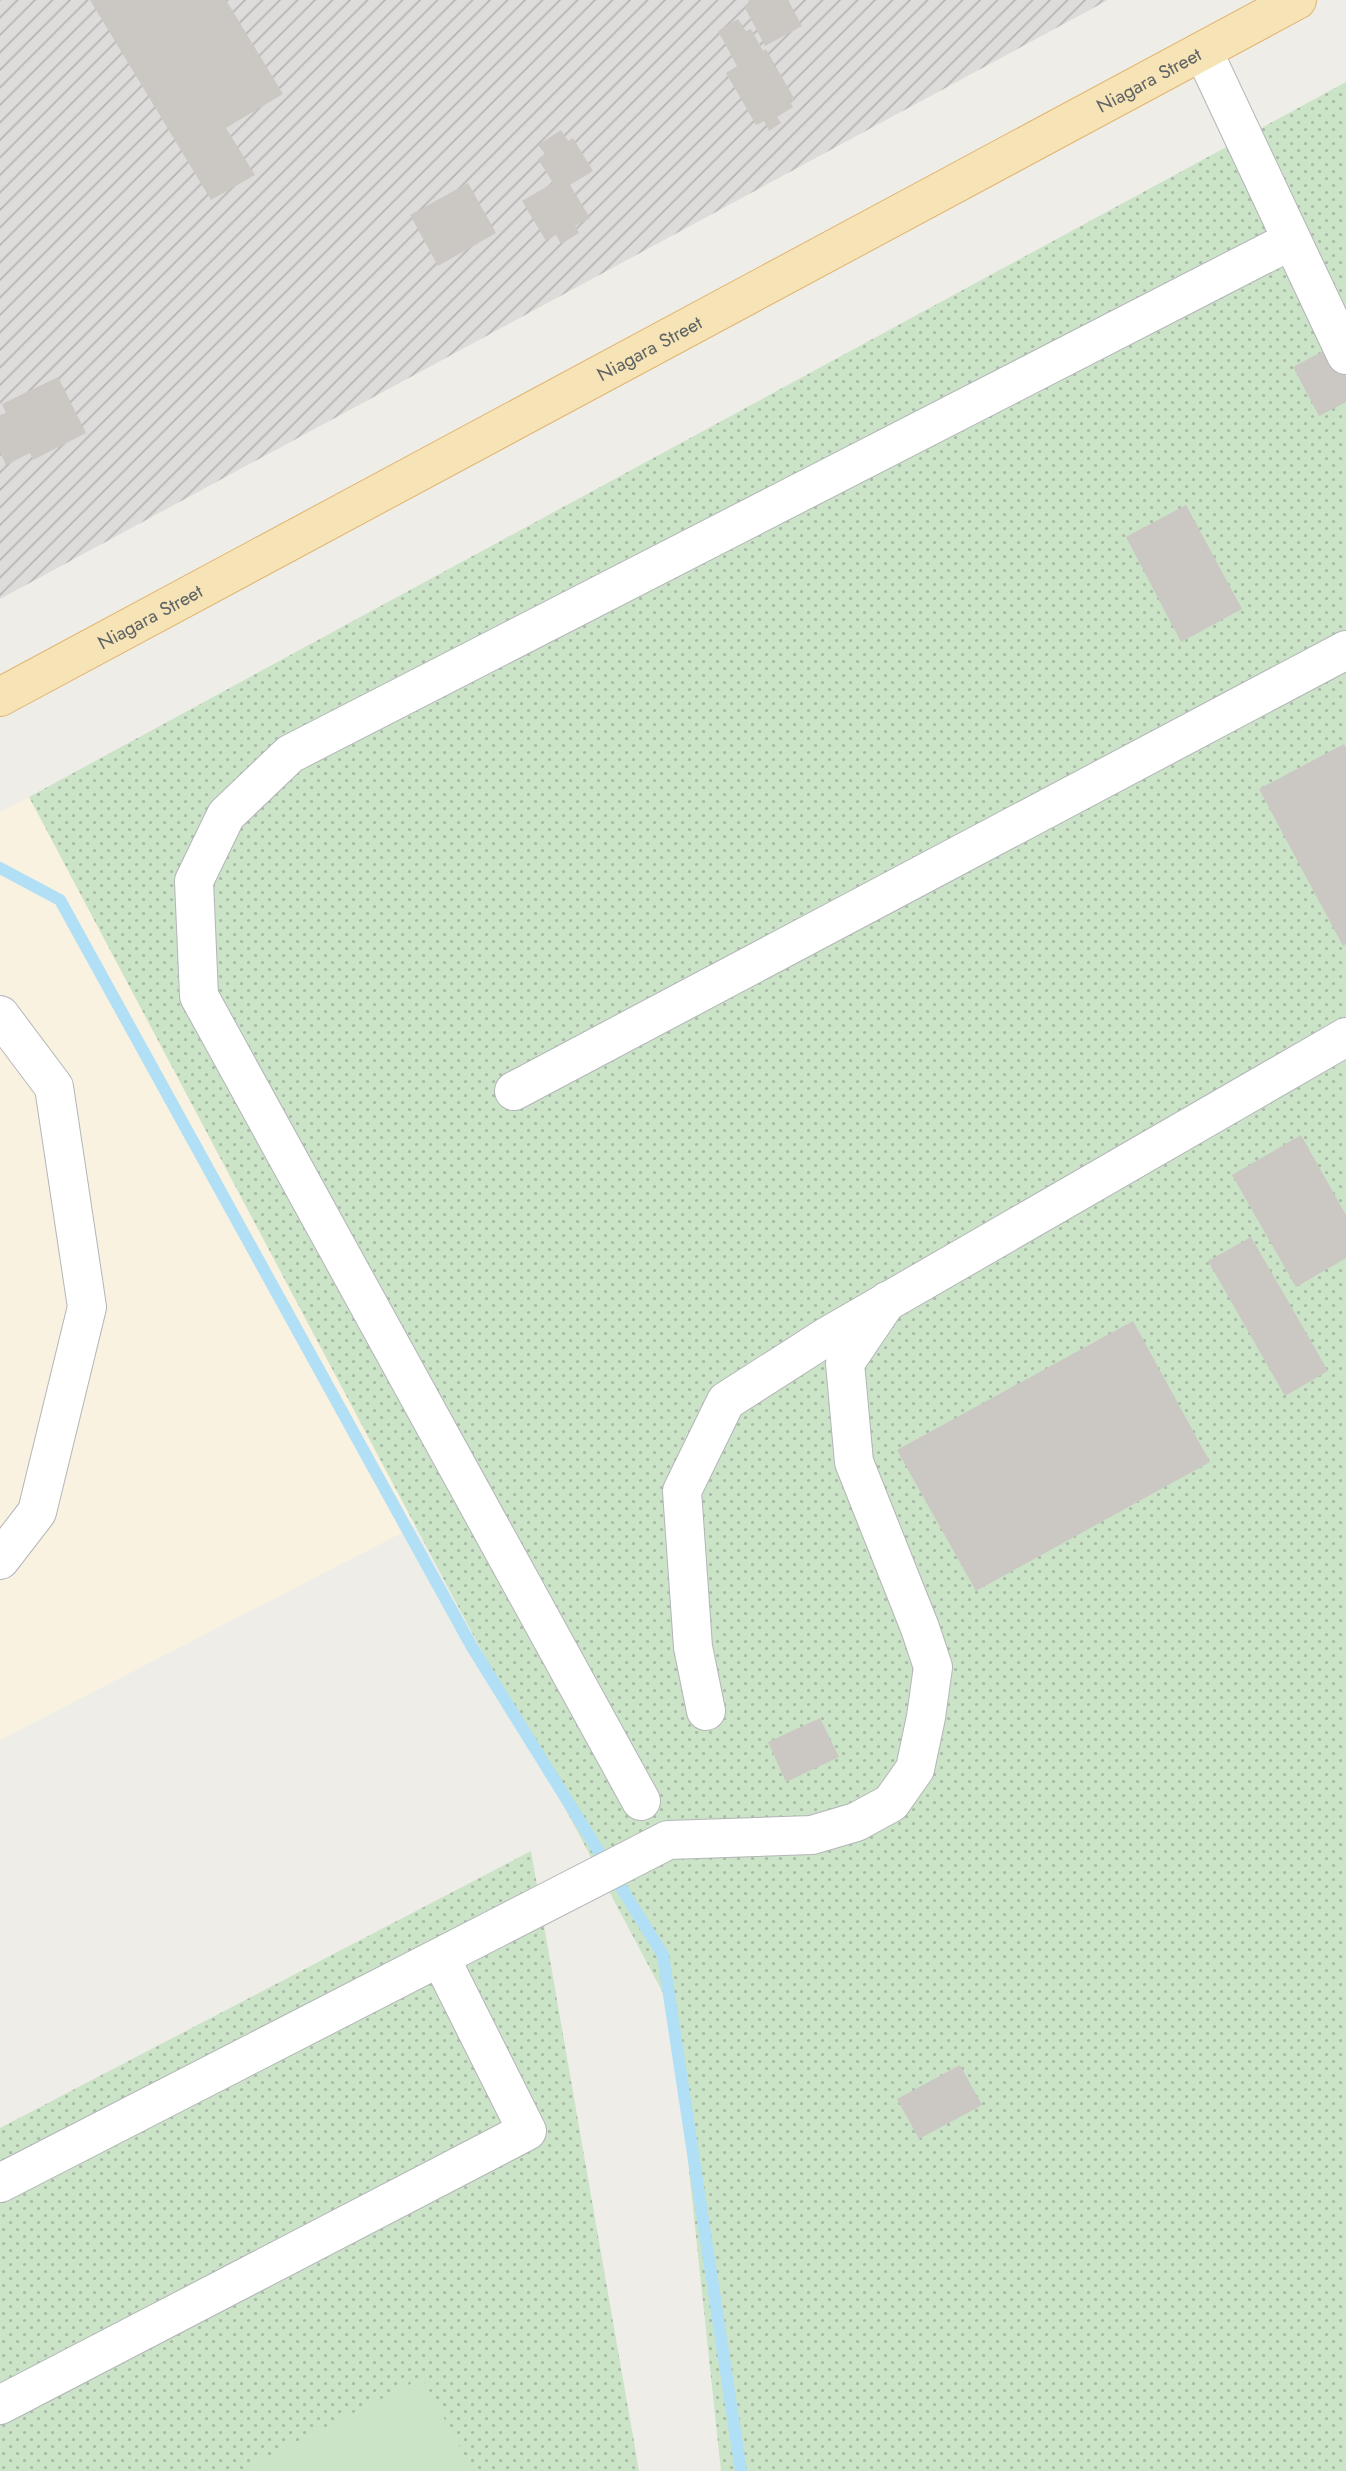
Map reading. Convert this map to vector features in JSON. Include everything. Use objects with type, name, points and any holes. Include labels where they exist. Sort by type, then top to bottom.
[{"type":"main road","name":"Niagara Street","points":[[0,697],[1297,0]]},
{"type":"lane","points":[[1203,51],[1346,355]]},
{"type":"lane","points":[[641,1801],[199,996],[194,881],[226,815],[290,754],[1292,240]]},
{"type":"lane","points":[[514,1091],[1346,650]]},
{"type":"lane","points":[[0,1016],[54,1087],[87,1307],[37,1512],[0,1560]]},
{"type":"lane","points":[[706,1710],[693,1647],[682,1491],[726,1401],[826,1336],[1346,1037]]},
{"type":"lane","points":[[0,2183],[668,1840],[812,1835],[856,1822],[891,1802],[915,1769],[933,1667],[854,1462],[845,1363],[887,1301]]},
{"type":"lane","points":[[0,2405],[527,2131],[440,1957]]},
{"type":"shaded area","points":[[0,0],[1108,0],[0,599]]},
{"type":"shaded area","points":[[29,797],[415,1526],[0,1740],[0,812]]},
{"type":"green space","points":[[1346,82],[1346,2471],[721,2471],[672,2010],[29,797]]},
{"type":"green space","points":[[531,1851],[639,2471],[0,2471],[0,2128]]},
{"type":"green space","points":[[422,2378],[473,2471],[239,2471]]},
{"type":"building","points":[[90,0],[226,0],[283,94],[226,128],[255,175],[211,200]]},
{"type":"building","points":[[748,0],[788,0],[802,26],[765,46],[744,6],[750,3]]},
{"type":"building","points":[[738,19],[746,31],[751,29],[763,51],[766,49],[795,100],[790,102],[793,107],[777,117],[781,123],[769,131],[764,121],[756,125],[726,73],[737,66],[718,31]]},
{"type":"building","points":[[561,130],[568,141],[573,138],[593,171],[570,185],[590,218],[575,226],[579,233],[561,244],[556,235],[546,241],[522,201],[553,183],[538,159],[545,154],[538,145]]},
{"type":"building","points":[[468,183],[496,233],[438,266],[410,215]]},
{"type":"building","points":[[1346,339],[1346,402],[1319,416],[1293,367]]},
{"type":"building","points":[[58,377],[86,433],[33,460],[30,453],[6,465],[0,452],[0,415],[6,413],[2,404]]},
{"type":"building","points":[[1186,505],[1242,609],[1181,642],[1126,537]]},
{"type":"building","points":[[1344,744],[1346,944],[1343,946],[1259,789]]},
{"type":"building","points":[[1301,1135],[1346,1215],[1346,1258],[1296,1287],[1232,1175]]},
{"type":"building","points":[[1251,1237],[1328,1371],[1285,1396],[1208,1261]]},
{"type":"building","points":[[1133,1321],[1210,1462],[976,1591],[897,1450]]},
{"type":"building","points":[[820,1718],[839,1757],[786,1782],[768,1742]]},
{"type":"building","points":[[960,2065],[982,2105],[919,2139],[897,2099]]},
{"type":"waterway","points":[[0,868],[60,900],[472,1647],[663,1955],[741,2471]]}]
